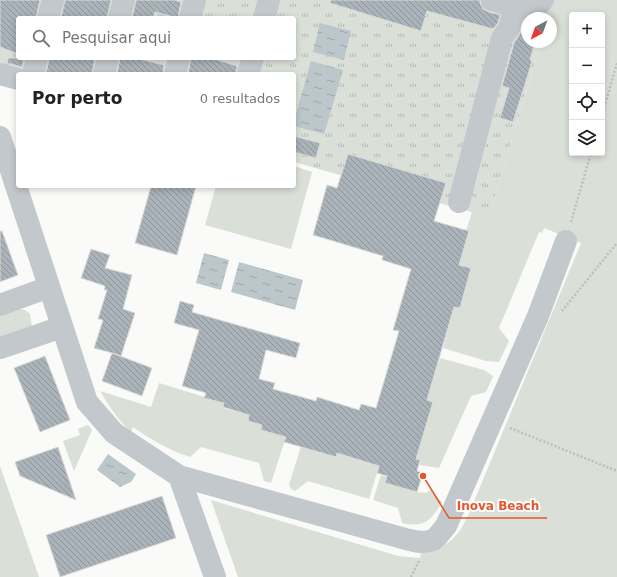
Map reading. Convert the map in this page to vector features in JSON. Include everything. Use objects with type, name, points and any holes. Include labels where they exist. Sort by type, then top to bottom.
[{"type":"street","points":[[49,16],[53,0]]},
{"type":"street","points":[[120,16],[124,0]]},
{"type":"street","points":[[191,16],[196,0]]},
{"type":"street","points":[[265,16],[269,0]]},
{"type":"street","points":[[492,0],[524,9],[537,7],[543,0]]},
{"type":"street","points":[[459,202],[502,38],[508,30],[515,7]]},
{"type":"street","points":[[34,72],[36,60]]},
{"type":"street","points":[[104,72],[108,60]]},
{"type":"street","points":[[176,72],[178,60]]},
{"type":"street","points":[[249,72],[252,60]]},
{"type":"street","points":[[0,74],[16,78]]},
{"type":"street","points":[[0,137],[16,186]]},
{"type":"street","points":[[17,188],[87,402],[114,433],[179,476],[395,536],[426,541],[433,539],[446,526],[538,316],[566,240]]},
{"type":"street","points":[[0,305],[49,287]]},
{"type":"street","points":[[0,348],[62,327]]},
{"type":"street","points":[[179,476],[215,577]]},
{"type":"path","points":[[605,105],[617,63]]},
{"type":"path","points":[[538,316],[554,322],[617,243]]},
{"type":"path","points":[[493,421],[617,471]]},
{"type":"green space","points":[[0,0],[553,0],[550,12],[521,12],[521,48],[539,48],[489,217],[296,163],[296,72],[16,72],[16,75],[0,80]]},
{"type":"green space","points":[[553,0],[617,0],[617,577],[238,577],[211,500],[398,556],[420,558],[421,552],[431,551],[446,544],[462,527],[468,516],[581,243],[544,228],[542,233],[539,232],[499,328],[509,341],[499,362],[486,361],[443,348],[454,307],[460,308],[471,268],[459,265],[466,231],[472,212],[489,217],[539,48],[557,48],[557,12],[550,12]]},
{"type":"green space","points":[[296,167],[312,172],[291,249],[205,225],[215,188],[296,188]]},
{"type":"green space","points":[[19,309],[25,310],[30,314],[32,326],[0,340],[0,314]]},
{"type":"green space","points":[[440,358],[484,370],[493,376],[486,392],[471,396],[439,468],[419,465],[420,460],[411,457],[422,439],[433,403],[427,400]]},
{"type":"green space","points":[[159,383],[224,403],[223,408],[249,415],[248,421],[262,425],[286,437],[271,483],[264,481],[259,463],[201,447],[190,457],[160,444],[133,427],[131,432],[114,413],[100,391],[151,407]]},
{"type":"green space","points":[[88,425],[92,430],[74,471],[63,441],[80,435],[78,429]]},
{"type":"green space","points":[[301,446],[335,457],[337,453],[379,466],[369,499],[308,481],[295,491],[291,489],[289,485]]},
{"type":"green space","points":[[0,466],[39,577],[0,577]]},
{"type":"green space","points":[[381,475],[387,477],[385,483],[417,492],[426,493],[431,490],[442,502],[434,514],[426,522],[421,524],[402,523],[398,508],[373,500]]},
{"type":"water","points":[[320,23],[351,31],[344,60],[313,52]]},
{"type":"water","points":[[311,61],[343,70],[324,134],[296,127],[296,114]]},
{"type":"water","points":[[204,253],[229,260],[221,290],[196,283]]},
{"type":"water","points":[[239,262],[303,280],[295,310],[231,292]]},
{"type":"water","points":[[108,454],[136,474],[131,482],[120,487],[97,470]]},
{"type":"building","points":[[0,0],[40,0],[36,16],[16,16],[16,53],[0,47]]},
{"type":"building","points":[[65,0],[111,0],[107,16],[61,16]]},
{"type":"building","points":[[136,0],[174,0],[181,2],[178,16],[170,16],[155,12],[154,16],[132,16]]},
{"type":"building","points":[[331,0],[480,0],[483,9],[500,15],[498,23],[493,29],[427,11],[421,31],[330,3]]},
{"type":"building","points":[[521,32],[521,48],[533,48],[530,60],[532,61],[513,122],[500,118],[509,88],[502,86],[514,43]]},
{"type":"building","points":[[8,58],[24,60],[22,67],[7,63]]},
{"type":"building","points":[[49,60],[95,60],[92,72],[46,72]]},
{"type":"building","points":[[120,60],[143,60],[164,65],[163,72],[117,72]]},
{"type":"building","points":[[191,60],[218,60],[237,66],[236,72],[188,72]]},
{"type":"building","points":[[296,137],[320,143],[316,158],[296,153]]},
{"type":"building","points":[[348,154],[446,183],[434,221],[469,231],[459,265],[471,268],[460,308],[454,307],[427,400],[433,402],[416,459],[420,460],[417,471],[423,473],[417,492],[385,483],[387,476],[377,473],[379,466],[337,453],[336,457],[284,442],[286,437],[261,430],[262,425],[248,421],[249,415],[223,407],[224,403],[204,398],[206,393],[182,386],[199,330],[174,323],[180,301],[194,305],[192,312],[300,343],[296,358],[266,350],[259,379],[275,383],[273,389],[316,401],[317,397],[359,410],[361,404],[376,408],[399,331],[393,330],[411,269],[382,260],[383,256],[313,235],[327,185],[337,188]]},
{"type":"building","points":[[150,188],[195,188],[177,255],[135,243]]},
{"type":"building","points":[[0,231],[2,231],[18,275],[0,282]]},
{"type":"building","points":[[91,249],[110,255],[105,268],[132,275],[123,309],[135,313],[121,356],[94,348],[103,320],[98,319],[107,290],[104,290],[105,286],[81,278]]},
{"type":"building","points":[[112,353],[152,368],[142,396],[102,381]]},
{"type":"building","points":[[45,356],[70,420],[40,432],[14,368]]},
{"type":"building","points":[[58,447],[76,500],[20,476],[15,462]]},
{"type":"building","points":[[162,496],[176,538],[60,577],[46,535]]},
{"type":"place","name":"Inova Beach","points":[[423,476]]}]
